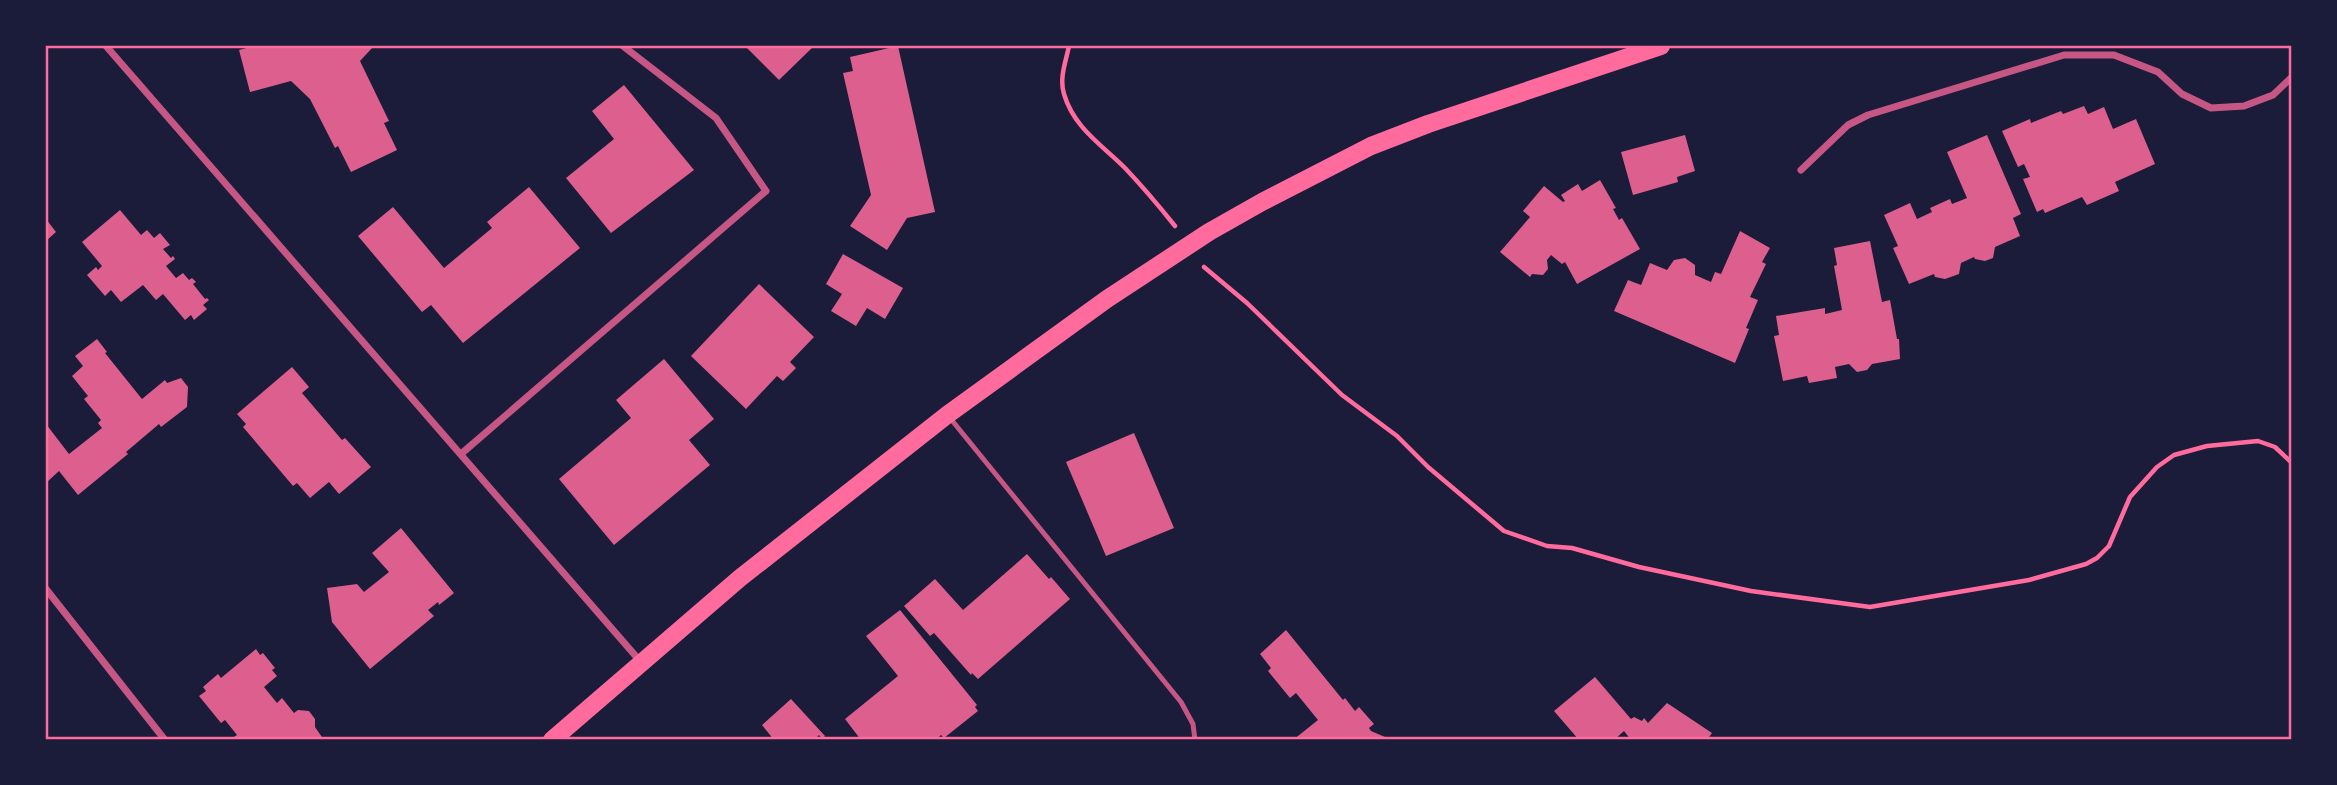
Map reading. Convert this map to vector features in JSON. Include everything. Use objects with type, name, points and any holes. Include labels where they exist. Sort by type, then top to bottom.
[{"type":"main road","points":[[552,740],[740,578],[947,415],[1107,299],[1209,232],[1371,146],[1428,124],[1661,46]]},
{"type":"street","points":[[106,46],[641,661]]},
{"type":"street","points":[[461,454],[766,191],[716,118],[623,46]]},
{"type":"street","points":[[1801,170],[1848,125],[1868,115],[2064,55],[2114,55],[2158,72],[2182,94],[2211,108],[2244,106],[2273,95],[2291,77]]},
{"type":"street","points":[[46,589],[165,740]]},
{"type":"lane","points":[[947,415],[1181,702],[1193,724],[1195,740]]},
{"type":"path","points":[[1069,46],[1062,76],[1064,93],[1080,125],[1089,137],[1122,165],[1184,236]]},
{"type":"path","points":[[1200,261],[1342,395],[1396,436],[1438,476],[1504,531],[1547,546],[1572,548],[1639,567],[1751,591],[1871,607],[2029,580],[2086,564],[2097,558],[2109,546],[2130,497],[2157,467],[2174,455],[2207,446],[2258,441],[2275,447],[2291,463]]},
{"type":"building","points":[[254,46],[373,47],[360,61],[389,121],[384,123],[397,150],[351,172],[338,146],[335,148],[310,99],[291,81],[250,92],[239,50]]},
{"type":"building","points":[[745,46],[814,46],[779,80]]},
{"type":"building","points":[[898,46],[935,212],[907,218],[887,250],[850,226],[871,195],[843,73],[853,71],[850,57]]},
{"type":"building","points":[[974,46],[974,48],[936,48]]},
{"type":"building","points":[[624,85],[694,170],[611,233],[566,178],[614,139],[592,111]]},
{"type":"building","points":[[2084,106],[2088,114],[2104,107],[2113,129],[2136,119],[2155,164],[2115,182],[2119,191],[2087,205],[2082,197],[2045,213],[2043,209],[2037,212],[2023,179],[2030,177],[2024,164],[2018,167],[2002,131],[2030,119],[2031,123],[2061,111],[2063,114]]},
{"type":"building","points":[[1685,135],[1695,171],[1677,177],[1678,182],[1633,195],[1621,152]]},
{"type":"building","points":[[1987,135],[2021,214],[2013,218],[2020,236],[1995,247],[1993,258],[1985,261],[1974,257],[1961,263],[1959,274],[1945,279],[1935,277],[1934,274],[1909,284],[1893,248],[1898,246],[1884,215],[1910,203],[1917,219],[1932,212],[1930,208],[1950,199],[1952,204],[1967,198],[1947,152]]},
{"type":"building","points":[[1600,180],[1616,208],[1613,209],[1619,220],[1622,218],[1640,249],[1577,284],[1565,262],[1562,264],[1551,255],[1547,260],[1548,269],[1543,275],[1532,274],[1530,277],[1500,252],[1530,217],[1523,211],[1544,186],[1563,202],[1565,201],[1561,195],[1578,184],[1582,191]]},
{"type":"building","points":[[529,187],[580,248],[463,343],[431,305],[422,312],[358,236],[393,207],[444,268],[492,228],[487,222]]},
{"type":"building","points":[[120,210],[141,235],[147,230],[154,238],[160,233],[170,245],[163,249],[175,259],[166,266],[176,278],[183,273],[189,280],[192,278],[196,282],[193,284],[205,299],[209,300],[203,305],[207,309],[194,320],[191,315],[185,320],[163,294],[156,300],[143,285],[121,302],[111,290],[105,296],[87,275],[96,267],[98,270],[102,266],[82,242]]},
{"type":"building","points":[[46,219],[56,232],[46,241]]},
{"type":"building","points":[[1740,231],[1770,248],[1762,262],[1766,264],[1750,297],[1758,300],[1735,363],[1614,311],[1628,280],[1641,285],[1650,263],[1667,270],[1674,260],[1685,258],[1695,265],[1695,275],[1711,282],[1715,272],[1721,274]]},
{"type":"building","points":[[1870,241],[1882,302],[1890,300],[1899,339],[1900,359],[1872,364],[1867,370],[1857,372],[1849,364],[1835,367],[1837,378],[1809,383],[1807,376],[1783,381],[1774,336],[1779,335],[1776,316],[1825,308],[1825,314],[1842,310],[1834,266],[1837,265],[1834,248]]},
{"type":"building","points":[[843,254],[903,288],[885,319],[867,308],[856,326],[831,311],[842,294],[826,284]]},
{"type":"building","points":[[759,284],[814,337],[790,362],[796,368],[783,381],[777,376],[746,409],[691,356]]},
{"type":"building","points":[[97,339],[142,399],[165,380],[167,383],[181,378],[188,387],[187,407],[161,427],[159,424],[126,452],[128,454],[78,495],[59,471],[46,483],[46,424],[69,454],[102,428],[98,423],[101,420],[84,399],[88,396],[72,376],[83,366],[75,356]]},
{"type":"building","points":[[664,359],[714,419],[689,440],[710,465],[614,545],[559,479],[631,418],[616,400]]},
{"type":"building","points":[[292,367],[309,387],[302,393],[342,440],[345,438],[371,467],[339,494],[329,482],[310,498],[297,483],[293,486],[243,427],[246,424],[237,414]]},
{"type":"building","points":[[1134,433],[1174,528],[1106,556],[1066,462]]},
{"type":"building","points":[[401,528],[454,593],[428,610],[434,616],[370,669],[332,622],[327,588],[357,584],[364,592],[389,572],[372,553]]},
{"type":"building","points":[[1027,554],[1070,599],[978,679],[972,673],[971,675],[934,633],[930,636],[904,606],[935,579],[963,610]]},
{"type":"building","points":[[900,610],[977,705],[975,707],[978,711],[944,738],[941,735],[935,740],[861,740],[845,719],[898,676],[866,636]]},
{"type":"building","points":[[1286,630],[1343,700],[1345,698],[1355,711],[1359,707],[1374,724],[1369,728],[1371,731],[1392,740],[1293,740],[1318,720],[1296,693],[1290,698],[1268,671],[1271,668],[1260,654]]},
{"type":"building","points":[[256,649],[260,655],[263,653],[275,668],[272,670],[277,676],[264,687],[277,703],[282,698],[294,713],[298,710],[309,711],[324,740],[236,740],[234,737],[237,735],[225,720],[221,723],[199,696],[206,691],[203,687],[218,674],[221,678]]},
{"type":"building","points":[[1595,677],[1631,719],[1634,717],[1642,721],[1644,718],[1648,723],[1667,703],[1712,733],[1707,740],[1631,740],[1624,731],[1614,740],[1579,740],[1554,711]]},
{"type":"building","points":[[791,699],[825,736],[822,739],[819,735],[814,740],[774,740],[762,725]]}]
